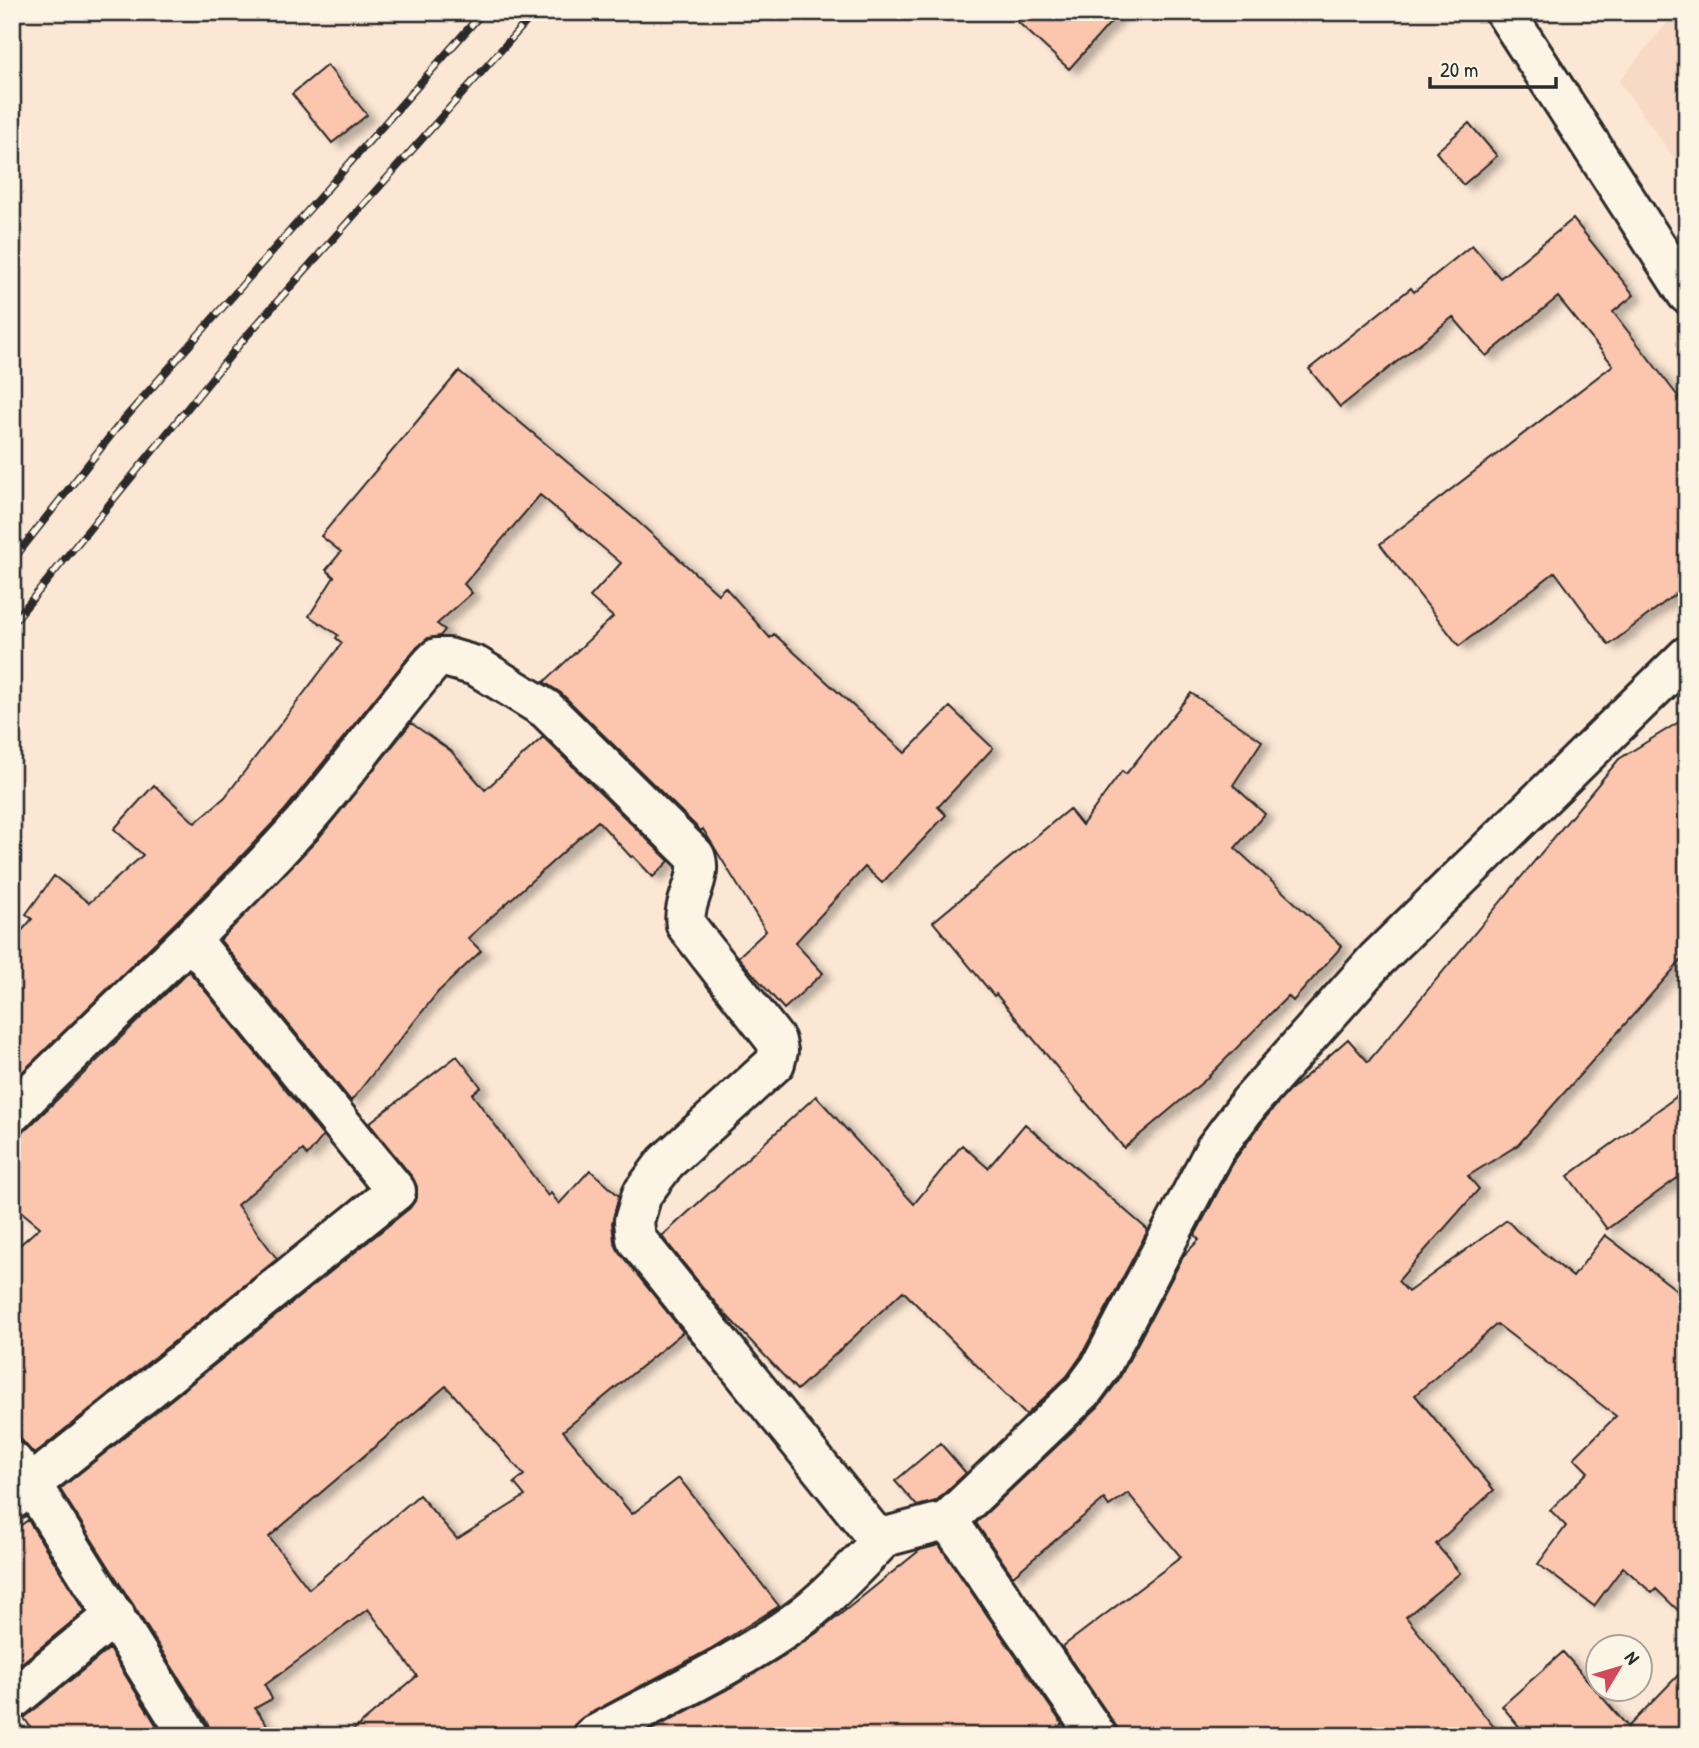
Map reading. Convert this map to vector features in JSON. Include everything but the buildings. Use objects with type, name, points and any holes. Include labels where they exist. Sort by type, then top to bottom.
[{"type":"street","points":[[1505,12],[1687,294]]},
{"type":"street","points":[[593,1736],[756,1648],[825,1597],[885,1538],[924,1525],[946,1522],[1083,1391],[1100,1368],[1215,1149],[1251,1102],[1377,960],[1687,656]]},
{"type":"street","points":[[12,1113],[73,1050],[191,939],[302,824],[437,658],[448,658],[476,666],[546,709],[698,861],[685,913],[686,925],[776,1041],[778,1051],[775,1063],[666,1162],[642,1194],[634,1221],[636,1239],[860,1518],[872,1532],[885,1538]]},
{"type":"street","points":[[189,1736],[115,1615],[19,1482],[396,1192],[191,939]]},
{"type":"street","points":[[946,1522],[954,1529],[1097,1736]]},
{"type":"street","points":[[12,1700],[115,1615]]},
{"type":"shaded area","points":[[1676,12],[1687,12],[1687,176],[1619,81]]},
{"type":"railway","points":[[12,561],[119,425],[483,12]]},
{"type":"railway","points":[[12,624],[243,340],[535,12]]}]
